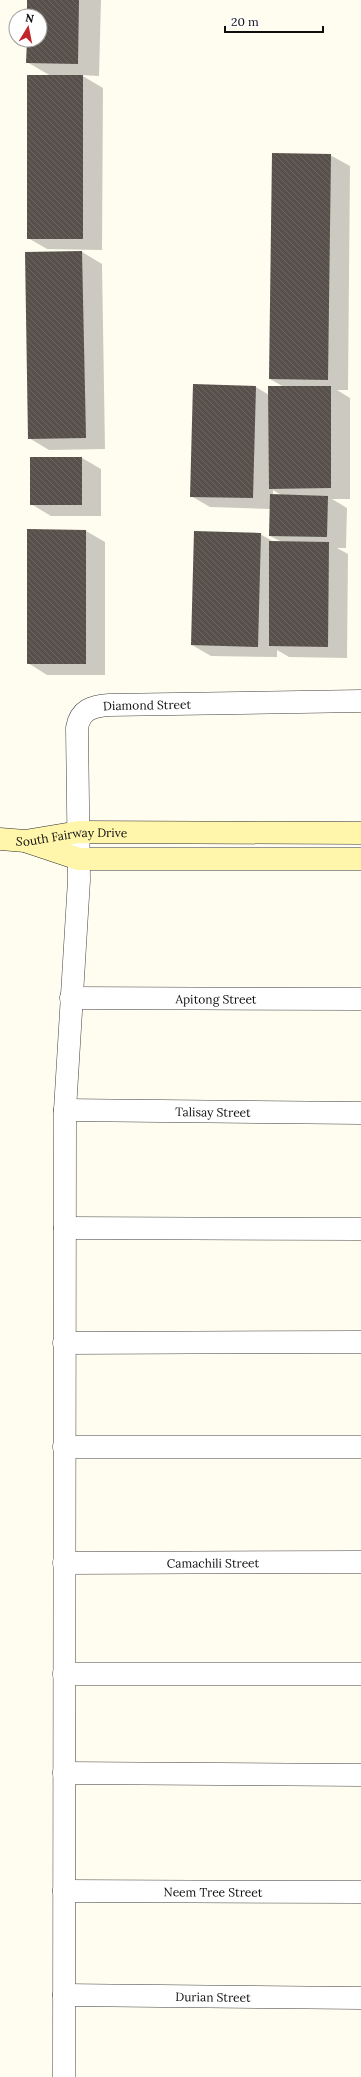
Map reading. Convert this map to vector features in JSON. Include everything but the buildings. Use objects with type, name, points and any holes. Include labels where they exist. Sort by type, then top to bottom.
[{"type":"street","name":"Diamond Street","points":[[64,2077],[64,1110],[79,859],[77,728],[79,719],[84,711],[96,705],[361,701]]},
{"type":"street","name":"South Fairway Drive","points":[[25,841],[79,832],[361,833]]},
{"type":"street","points":[[0,839],[25,841]]},
{"type":"street","name":"South Fairway Drive","points":[[25,841],[79,859],[361,859]]},
{"type":"street","name":"Apitong Street","points":[[71,998],[361,999]]},
{"type":"street","name":"Talisay Street","points":[[64,1110],[361,1113]]},
{"type":"street","points":[[65,1228],[361,1229]]},
{"type":"street","points":[[64,1343],[361,1342]]},
{"type":"street","points":[[64,1447],[361,1447]]},
{"type":"street","name":"Camachili Street","points":[[64,1563],[361,1562]]},
{"type":"street","points":[[64,1674],[361,1674]]},
{"type":"street","points":[[64,1773],[361,1775]]},
{"type":"street","name":"Neem Tree Street","points":[[64,1891],[361,1892]]},
{"type":"street","name":"Durian Street","points":[[64,1995],[361,1998]]}]
